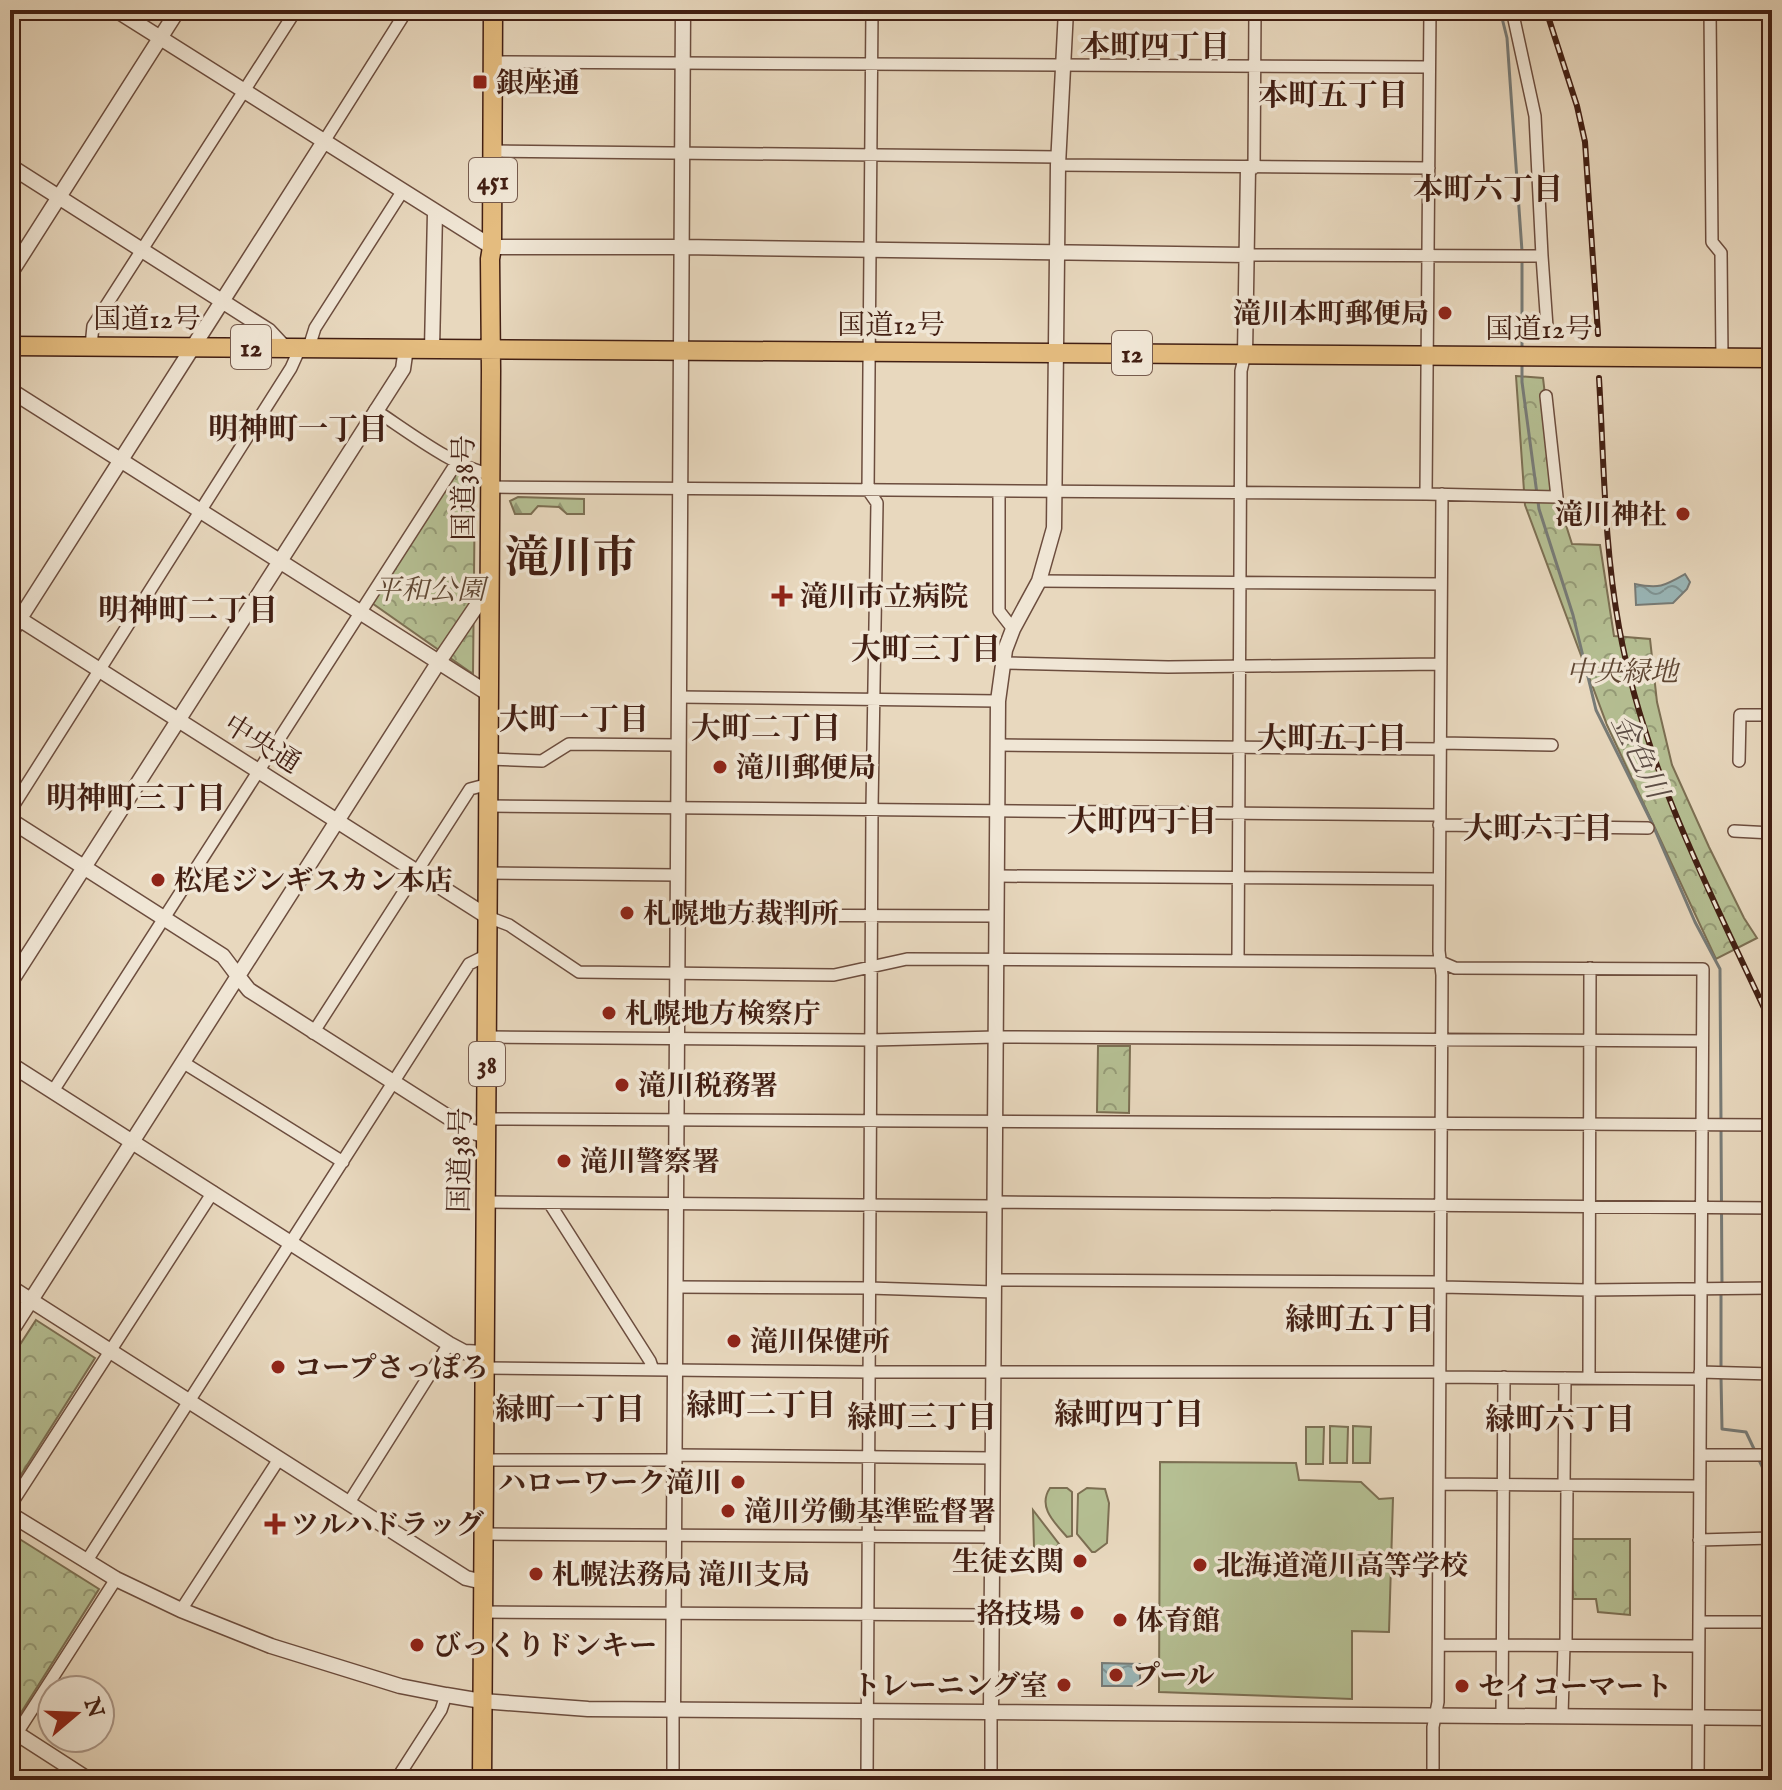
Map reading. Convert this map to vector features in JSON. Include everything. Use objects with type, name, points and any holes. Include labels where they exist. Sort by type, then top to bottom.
[{"type":"highway","name":"451","points":[[492,349],[493,10]]},
{"type":"highway","name":"国道12号","points":[[10,346],[1772,358]]},
{"type":"highway","name":"国道38号","points":[[482,1780],[492,349]]},
{"type":"street","points":[[116,10],[492,247],[1542,256]]},
{"type":"street","points":[[10,274],[178,10]]},
{"type":"street","points":[[91,346],[93,326],[296,10]]},
{"type":"street","points":[[10,634],[15,616],[194,346],[407,10]]},
{"type":"street","points":[[673,1780],[683,10]]},
{"type":"street","points":[[867,1780],[872,808],[877,503],[868,490],[872,10]]},
{"type":"street","points":[[991,1780],[998,701],[1003,663],[1013,629],[1039,581],[1054,528],[1058,161],[1066,10]]},
{"type":"street","points":[[1238,960],[1241,371],[1245,354],[1255,10]]},
{"type":"street","points":[[1426,494],[1430,10]]},
{"type":"street","points":[[1512,10],[1535,116],[1547,327]]},
{"type":"street","points":[[1710,10],[1712,242],[1721,253],[1722,357]]},
{"type":"street","points":[[493,62],[1429,67]]},
{"type":"street","points":[[493,151],[870,156],[1251,168],[1429,168]]},
{"type":"street","points":[[10,166],[298,347]]},
{"type":"street","points":[[10,811],[291,368],[298,347],[315,328],[402,192]]},
{"type":"street","points":[[432,349],[435,213]]},
{"type":"street","points":[[10,983],[403,369],[406,348]]},
{"type":"street","points":[[10,390],[489,694]]},
{"type":"street","points":[[375,410],[491,481],[681,489],[1557,497],[1546,396]]},
{"type":"street","points":[[53,1091],[457,462]]},
{"type":"street","points":[[999,492],[999,611],[1013,629]]},
{"type":"street","points":[[1433,1780],[1439,1645],[1442,494]]},
{"type":"street","points":[[1039,581],[1441,584]]},
{"type":"street","points":[[10,1333],[490,586]]},
{"type":"street","name":"中央通","points":[[15,616],[488,917]]},
{"type":"street","points":[[1003,663],[1239,666],[1441,664]]},
{"type":"street","points":[[678,697],[998,701]]},
{"type":"street","points":[[1739,761],[1740,715],[1772,715]]},
{"type":"street","points":[[489,759],[542,761],[569,744],[678,745]]},
{"type":"street","points":[[998,745],[1552,745]]},
{"type":"street","points":[[313,1033],[470,789],[489,784]]},
{"type":"street","points":[[489,806],[1238,814],[1648,828]]},
{"type":"street","points":[[10,820],[223,956],[249,990],[470,1131],[676,1120],[1772,1125]]},
{"type":"street","points":[[1734,831],[1772,833]]},
{"type":"street","points":[[488,873],[677,875]]},
{"type":"street","points":[[998,876],[1439,879]]},
{"type":"street","points":[[677,915],[997,916]]},
{"type":"street","points":[[488,917],[509,925],[579,972],[834,975],[907,959],[1441,962],[1455,968],[1703,969],[1698,1780]]},
{"type":"street","points":[[86,1562],[469,964],[487,955]]},
{"type":"street","points":[[1589,1378],[1590,968]]},
{"type":"street","points":[[488,1037],[1702,1041]]},
{"type":"street","points":[[184,1063],[343,1162]]},
{"type":"street","points":[[10,1064],[449,1344],[485,1361],[653,1370],[1440,1374],[1565,1378],[1772,1374]]},
{"type":"street","points":[[10,1506],[213,1192]]},
{"type":"street","points":[[486,1202],[1772,1208]]},
{"type":"street","points":[[550,1204],[653,1370]]},
{"type":"street","points":[[675,1287],[1440,1285],[1588,1290],[1772,1288]]},
{"type":"street","points":[[10,1287],[466,1578],[483,1582]]},
{"type":"street","points":[[348,1504],[449,1344]]},
{"type":"street","points":[[1502,1716],[1504,1377]]},
{"type":"street","points":[[1562,1716],[1565,1378]]},
{"type":"street","points":[[1700,1455],[1772,1455]]},
{"type":"street","points":[[484,1460],[993,1458]]},
{"type":"street","points":[[181,1610],[279,1459]]},
{"type":"street","points":[[1440,1484],[1699,1486]]},
{"type":"street","points":[[10,1514],[116,1579],[181,1610],[271,1646],[400,1686],[482,1701],[588,1709],[1772,1718]]},
{"type":"street","points":[[484,1534],[993,1537]]},
{"type":"street","points":[[1699,1540],[1772,1538]]},
{"type":"street","points":[[89,1780],[13,1731],[116,1579]]},
{"type":"street","points":[[483,1612],[992,1615]]},
{"type":"street","points":[[1699,1622],[1772,1622]]},
{"type":"street","points":[[1439,1645],[1698,1646]]},
{"type":"street","points":[[396,1780],[441,1710],[446,1695]]},
{"type":"green space","points":[[1763,10],[1772,10],[1772,143],[1766,143]]},
{"type":"green space","name":"中央緑地","points":[[1516,376],[1543,378],[1557,497],[1572,544],[1600,545],[1614,636],[1650,639],[1657,702],[1672,765],[1709,847],[1757,938],[1716,959],[1607,725],[1525,505]]},
{"type":"green space","name":"平和公園","points":[[456,467],[475,478],[473,674],[369,601]]},
{"type":"green space","points":[[518,497],[584,499],[584,514],[567,514],[559,507],[538,506],[531,514],[515,514],[510,501]]},
{"type":"green space","points":[[1098,1046],[1130,1046],[1129,1113],[1097,1112]]},
{"type":"green space","points":[[36,1320],[95,1358],[10,1492],[10,1360]]},
{"type":"green space","points":[[1330,1426],[1348,1427],[1347,1463],[1330,1463]]},
{"type":"green space","points":[[1353,1426],[1371,1427],[1370,1463],[1353,1463]]},
{"type":"green space","points":[[1306,1427],[1324,1427],[1323,1464],[1306,1464]]},
{"type":"green space","points":[[1160,1462],[1296,1463],[1299,1480],[1361,1482],[1379,1499],[1393,1498],[1389,1632],[1352,1631],[1352,1699],[1159,1692]]},
{"type":"green space","points":[[1050,1488],[1067,1488],[1072,1492],[1072,1536],[1067,1537],[1049,1514],[1045,1502]]},
{"type":"green space","points":[[1087,1488],[1105,1489],[1109,1503],[1107,1543],[1095,1552],[1077,1534],[1078,1494]]},
{"type":"green space","points":[[1033,1510],[1059,1544],[1056,1547],[1034,1548]]},
{"type":"green space","points":[[10,1533],[99,1589],[45,1674],[36,1674],[36,1689],[17,1719],[10,1714]]},
{"type":"green space","points":[[1572,1539],[1630,1539],[1630,1615],[1598,1612],[1596,1599],[1573,1599]]},
{"type":"water","points":[[1685,574],[1690,582],[1673,603],[1636,605],[1635,584],[1661,585]]},
{"type":"water","points":[[1102,1663],[1140,1664],[1140,1686],[1102,1686]]},
{"type":"waterway","name":"金色川","points":[[1500,10],[1507,38],[1522,251]]},
{"type":"waterway","name":"金色川","points":[[1522,259],[1522,351]]},
{"type":"waterway","name":"金色川","points":[[1522,363],[1539,509],[1573,615],[1596,710],[1720,969],[1721,1122]]},
{"type":"waterway","name":"金色川","points":[[1721,1129],[1722,1286]]},
{"type":"waterway","name":"金色川","points":[[1721,1293],[1721,1370]]},
{"type":"waterway","name":"金色川","points":[[1721,1377],[1722,1429],[1746,1432],[1755,1451]]},
{"type":"waterway","name":"金色川","points":[[1758,1458],[1772,1487]]},
{"type":"railway","points":[[1546,10],[1577,106],[1585,142],[1598,334]]},
{"type":"railway","points":[[1599,378],[1610,565],[1630,679],[1645,731],[1682,830],[1772,1025]]},
{"type":"place","name":"銀座通","points":[[480,82]]},
{"type":"place","name":"滝川本町郵便局","points":[[1445,313]]},
{"type":"place","name":"滝川神社","points":[[1683,514]]},
{"type":"place","name":"滝川市立病院","points":[[782,596]]},
{"type":"place","name":"滝川郵便局","points":[[720,767]]},
{"type":"place","name":"松尾ジンギスカン本店","points":[[158,880]]},
{"type":"place","name":"札幌地方裁判所","points":[[627,913]]},
{"type":"place","name":"札幌地方検察庁","points":[[609,1013]]},
{"type":"place","name":"滝川税務署","points":[[622,1085]]},
{"type":"place","name":"滝川警察署","points":[[564,1161]]},
{"type":"place","name":"滝川保健所","points":[[734,1341]]},
{"type":"place","name":"コープさっぽろ","points":[[278,1367]]},
{"type":"place","name":"ハローワーク滝川","points":[[738,1482]]},
{"type":"place","name":"滝川労働基準監督署","points":[[728,1511]]},
{"type":"place","name":"ツルハドラッグ","points":[[275,1524]]},
{"type":"place","name":"生徒玄関","points":[[1080,1561]]},
{"type":"place","name":"北海道滝川高等学校","points":[[1200,1565]]},
{"type":"place","name":"札幌法務局 滝川支局","points":[[536,1574]]},
{"type":"place","name":"挌技場","points":[[1077,1613]]},
{"type":"place","name":"体育館","points":[[1120,1620]]},
{"type":"place","name":"びっくりドンキー","points":[[417,1645]]},
{"type":"place","name":"プール","points":[[1116,1675]]},
{"type":"place","name":"トレーニング室","points":[[1064,1685]]},
{"type":"place","name":"セイコーマート","points":[[1462,1686]]},
{"type":"district","name":"本町四丁目","points":[[1155,46]]},
{"type":"district","name":"本町五丁目","points":[[1333,95]]},
{"type":"district","name":"本町六丁目","points":[[1488,189]]},
{"type":"district","name":"明神町一丁目","points":[[298,429]]},
{"type":"district","name":"滝川市","points":[[571,557]]},
{"type":"district","name":"明神町二丁目","points":[[188,610]]},
{"type":"district","name":"大町三丁目","points":[[926,649]]},
{"type":"district","name":"大町一丁目","points":[[574,719]]},
{"type":"district","name":"大町二丁目","points":[[766,728]]},
{"type":"district","name":"大町五丁目","points":[[1332,738]]},
{"type":"district","name":"明神町三丁目","points":[[136,798]]},
{"type":"district","name":"大町四丁目","points":[[1142,821]]},
{"type":"district","name":"大町六丁目","points":[[1538,828]]},
{"type":"district","name":"緑町五丁目","points":[[1360,1319]]},
{"type":"district","name":"緑町二丁目","points":[[761,1405]]},
{"type":"district","name":"緑町一丁目","points":[[570,1409]]},
{"type":"district","name":"緑町四丁目","points":[[1129,1414]]},
{"type":"district","name":"緑町三丁目","points":[[922,1417]]},
{"type":"district","name":"緑町六丁目","points":[[1560,1419]]}]
